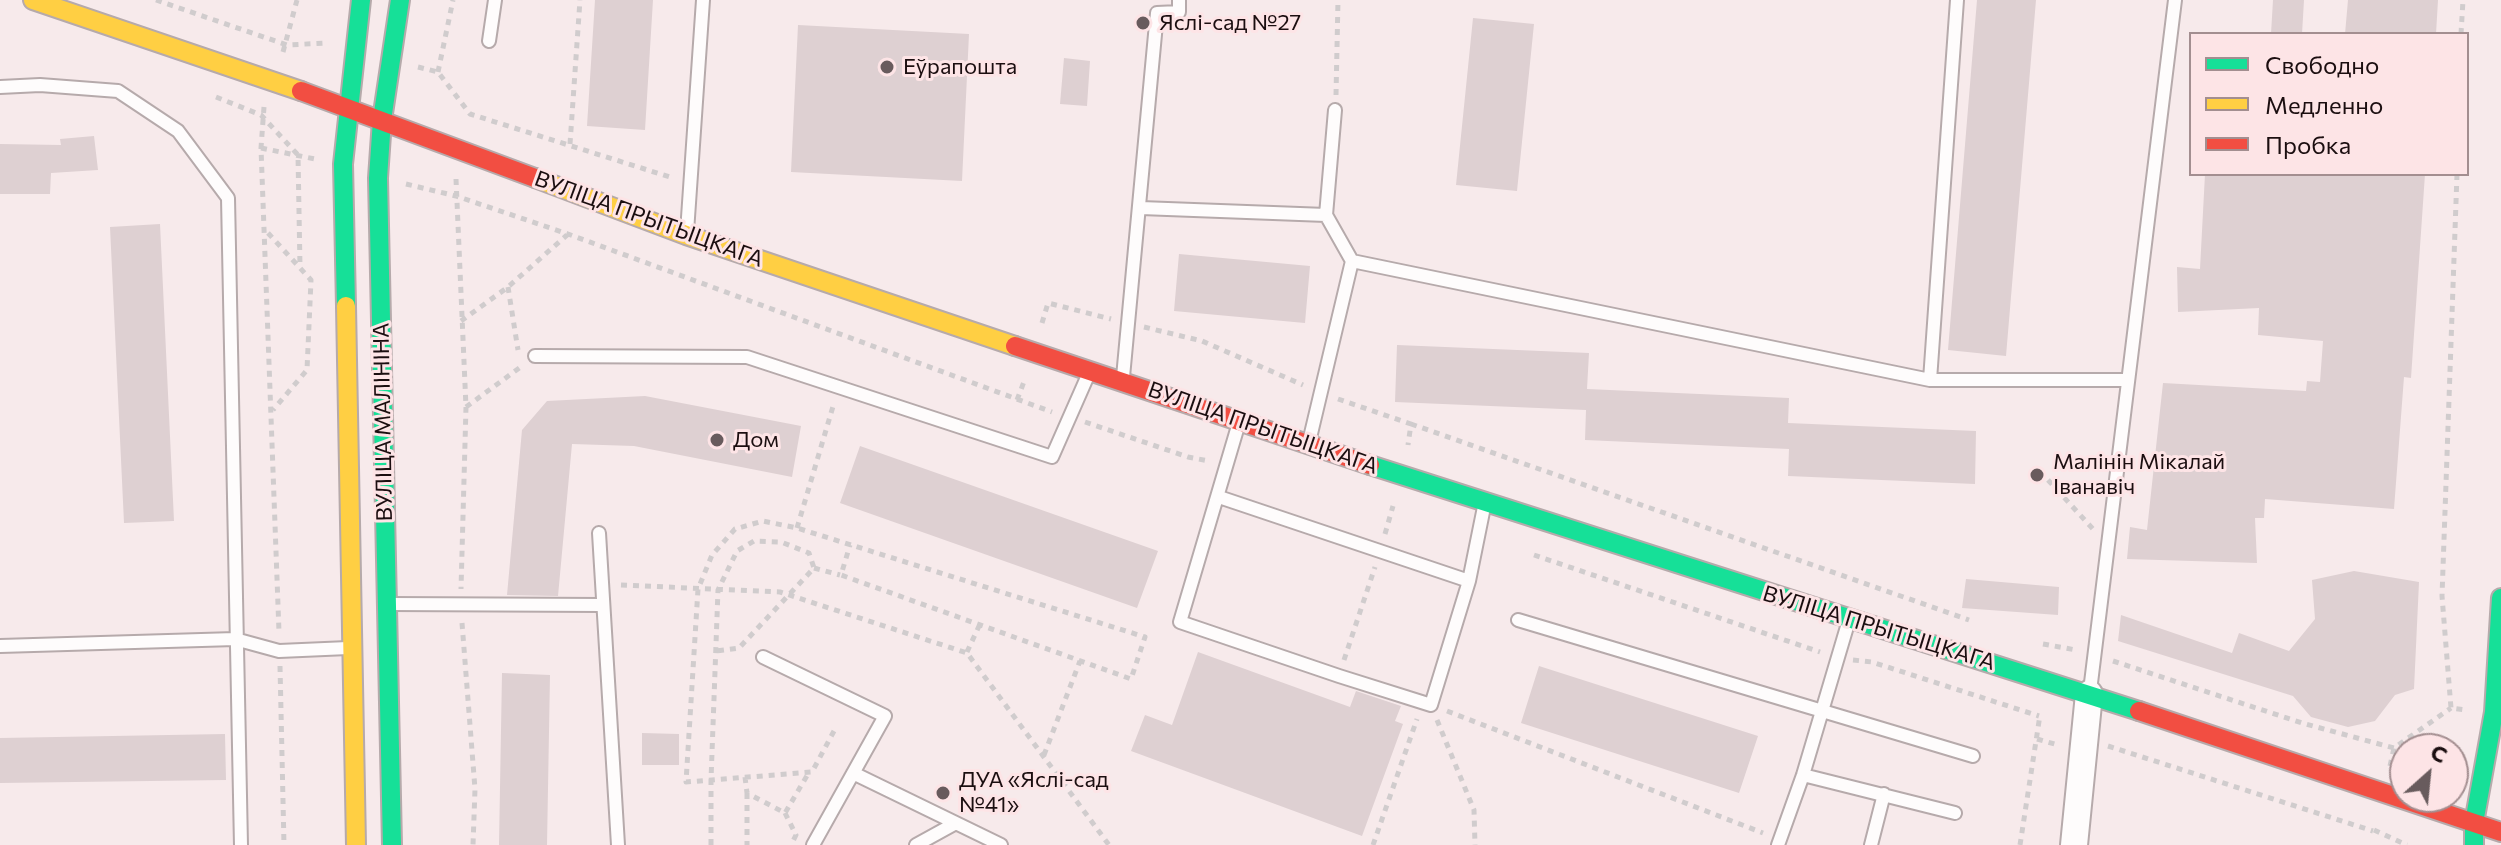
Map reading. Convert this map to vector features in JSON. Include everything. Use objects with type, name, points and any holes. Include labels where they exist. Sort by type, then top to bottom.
[{"type":"street","name":"ВУЛІЦА ПРЫТЫЦКАГА","points":[[33,0],[382,120],[686,235],[1309,442],[1485,504],[2048,680],[2501,832]]},
{"type":"street","name":"ВУЛІЦА МАЛІНІНА","points":[[361,0],[343,164],[368,604],[392,845]]},
{"type":"street","name":"ВУЛІЦА МАЛІНІНА","points":[[356,845],[351,647],[368,604],[378,178],[382,120],[400,0]]},
{"type":"street","points":[[2474,845],[2474,823],[2494,712],[2501,598]]},
{"type":"street","points":[[2074,845],[2089,694]]},
{"type":"lane","points":[[489,41],[495,0]]},
{"type":"lane","points":[[686,235],[703,0]]},
{"type":"lane","points":[[1123,380],[1157,13],[1179,12],[1179,0]]},
{"type":"lane","points":[[1930,380],[1957,0]]},
{"type":"lane","points":[[2089,694],[2175,0]]},
{"type":"lane","points":[[0,87],[40,85],[118,91],[178,131],[228,198],[241,845]]},
{"type":"lane","points":[[1309,442],[1352,261],[1326,215],[1335,110]]},
{"type":"lane","points":[[1141,208],[1326,215]]},
{"type":"lane","points":[[1352,261],[1930,380],[2127,380]]},
{"type":"lane","points":[[535,356],[747,357],[1052,457],[1091,370]]},
{"type":"lane","points":[[1240,419],[1180,622],[1427,704],[1469,581],[1485,504]]},
{"type":"lane","points":[[1219,497],[1469,581]]},
{"type":"lane","points":[[599,533],[618,845]]},
{"type":"lane","points":[[368,604],[603,605]]},
{"type":"lane","points":[[1518,620],[1973,756]]},
{"type":"lane","points":[[1798,845],[1780,843],[1849,620]]},
{"type":"lane","points":[[0,646],[235,639],[279,651],[351,647]]},
{"type":"lane","points":[[763,657],[885,716],[813,845]]},
{"type":"lane","points":[[853,773],[1001,845]]},
{"type":"lane","points":[[1803,775],[1955,813]]},
{"type":"lane","points":[[1871,845],[1884,794]]},
{"type":"lane","points":[[916,845],[956,823]]},
{"type":"path","points":[[156,0],[287,45],[319,41],[353,51]]},
{"type":"path","points":[[438,72],[453,0]]},
{"type":"path","points":[[570,144],[580,0]]},
{"type":"path","points":[[1335,110],[1338,0]]},
{"type":"path","points":[[2461,32],[2463,0]]},
{"type":"path","points":[[392,61],[438,72],[470,114],[690,183]]},
{"type":"path","points":[[470,114],[457,148],[456,196],[466,407],[461,606],[475,789],[473,845]]},
{"type":"path","points":[[284,845],[261,115],[298,155],[300,267]]},
{"type":"path","points":[[261,148],[343,164]]},
{"type":"path","points":[[2457,176],[2442,596],[2451,708],[2494,712]]},
{"type":"path","points":[[378,178],[456,196],[1070,418],[1188,457],[1229,464]]},
{"type":"path","points":[[267,232],[311,280],[307,370],[272,410]]},
{"type":"path","points":[[461,321],[508,287],[568,234]]},
{"type":"path","points":[[508,287],[520,367]]},
{"type":"path","points":[[466,407],[535,356]]},
{"type":"path","points":[[797,528],[838,387]]},
{"type":"path","points":[[1411,424],[1974,621]]},
{"type":"path","points":[[2048,480],[2108,544]]},
{"type":"path","points":[[1378,501],[1407,510]]},
{"type":"path","points":[[1339,676],[1393,506]]},
{"type":"path","points":[[814,568],[1131,679],[1145,637],[797,528],[763,521],[735,529],[712,555],[698,589],[686,782],[812,772],[834,731]]},
{"type":"path","points":[[711,845],[718,590],[737,551],[754,541],[781,542],[809,553],[814,568]]},
{"type":"path","points":[[841,575],[850,545]]},
{"type":"path","points":[[1532,554],[1839,658],[1872,662],[2039,716]]},
{"type":"path","points":[[716,651],[739,648],[814,568]]},
{"type":"path","points":[[602,585],[789,595],[967,653],[1109,845]]},
{"type":"path","points":[[967,653],[980,624]]},
{"type":"path","points":[[2033,642],[2094,655],[2302,723],[2389,747]]},
{"type":"path","points":[[2020,845],[2039,716],[2055,645]]},
{"type":"path","points":[[1044,755],[1080,661]]},
{"type":"path","points":[[1427,704],[1780,843]]},
{"type":"path","points":[[1373,845],[1427,704]]},
{"type":"path","points":[[1427,704],[1474,810],[1475,845]]},
{"type":"path","points":[[2037,739],[2064,747],[2113,745],[2373,831]]},
{"type":"path","points":[[785,813],[808,773]]},
{"type":"path","points":[[745,777],[747,845]]},
{"type":"path","points":[[747,793],[785,813],[796,835],[791,845]]},
{"type":"building","points":[[595,0],[653,0],[645,130],[587,126]]},
{"type":"building","points":[[1977,0],[2036,0],[2006,356],[1948,350]]},
{"type":"building","points":[[2273,0],[2304,0],[2302,32],[2271,32]]},
{"type":"building","points":[[2348,0],[2438,0],[2436,32],[2345,32]]},
{"type":"building","points":[[1473,18],[1534,24],[1517,191],[1456,185]]},
{"type":"building","points":[[798,25],[969,34],[962,181],[791,172]]},
{"type":"building","points":[[1064,58],[1090,61],[1087,106],[1060,104]]},
{"type":"building","points":[[94,136],[98,170],[51,173],[50,194],[0,194],[0,144],[61,145],[60,139]]},
{"type":"building","points":[[2205,176],[2425,176],[2411,378],[2404,377],[2394,509],[2265,499],[2264,518],[2255,518],[2257,563],[2127,559],[2130,527],[2147,530],[2163,383],[2306,391],[2307,381],[2320,382],[2323,341],[2258,335],[2259,308],[2178,312],[2177,267],[2200,269]]},
{"type":"building","points":[[160,224],[174,521],[124,523],[110,227]]},
{"type":"building","points":[[1179,254],[1310,266],[1305,323],[1174,311]]},
{"type":"building","points":[[1397,345],[1589,353],[1587,389],[1789,398],[1788,423],[1976,431],[1975,484],[1788,476],[1789,449],[1585,440],[1586,410],[1395,402]]},
{"type":"building","points":[[645,396],[801,426],[792,477],[634,446],[572,444],[558,596],[507,595],[522,430],[547,401]]},
{"type":"building","points":[[860,446],[1158,551],[1137,608],[840,503]]},
{"type":"building","points":[[2354,571],[2419,582],[2414,689],[2395,695],[2375,721],[2348,727],[2311,717],[2293,696],[2118,641],[2121,615],[2232,653],[2239,633],[2289,651],[2315,619],[2312,580]]},
{"type":"building","points":[[1966,579],[2059,587],[2058,615],[1962,608]]},
{"type":"building","points":[[1198,652],[1350,707],[1356,691],[1401,706],[1395,721],[1403,724],[1362,836],[1131,751],[1145,715],[1172,725]]},
{"type":"building","points":[[1539,666],[1758,736],[1739,793],[1521,723]]},
{"type":"building","points":[[502,673],[550,675],[547,845],[499,845]]},
{"type":"building","points":[[642,733],[679,734],[679,765],[642,765]]},
{"type":"building","points":[[225,734],[226,780],[0,783],[0,738]]},
{"type":"traffic: fast","points":[[346,306],[343,164],[361,0]]},
{"type":"traffic: fast","points":[[392,845],[378,178],[382,120],[400,0]]},
{"type":"traffic: fast","points":[[1370,465],[2139,711]]},
{"type":"traffic: fast","points":[[2474,845],[2474,823],[2494,712],[2501,598]]},
{"type":"traffic: slow","points":[[33,0],[301,91]]},
{"type":"traffic: slow","points":[[535,178],[686,235],[1015,346]]},
{"type":"traffic: slow","points":[[346,306],[356,845]]},
{"type":"traffic: jam","points":[[301,91],[535,178]]},
{"type":"traffic: jam","points":[[1015,346],[1370,465]]},
{"type":"traffic: jam","points":[[2139,711],[2501,832]]},
{"type":"place","name":"Яслі-сад №27","points":[[1143,23]]},
{"type":"place","name":"Еўрапошта","points":[[887,67]]},
{"type":"place","name":"Дом","points":[[717,440]]},
{"type":"place","name":"Малінін Мікалай Іванавіч","points":[[2037,475]]},
{"type":"place","name":"ДУА «Яслі-сад №41»","points":[[943,793]]}]
